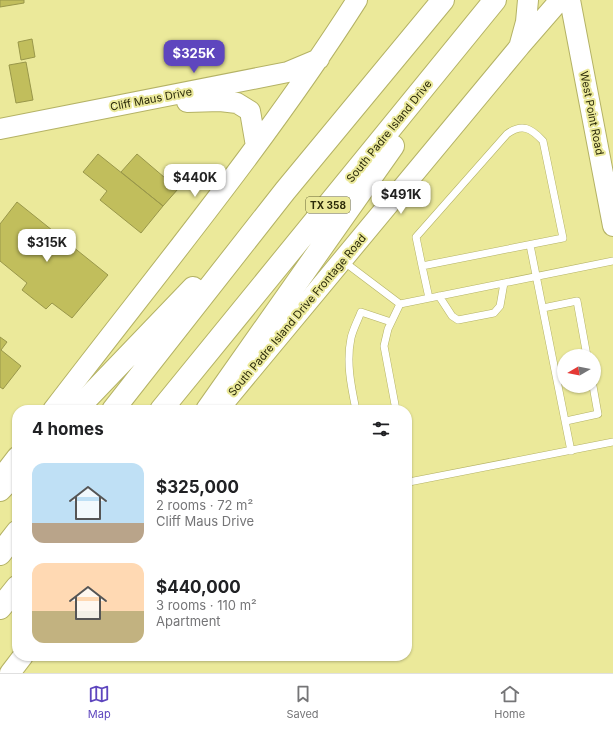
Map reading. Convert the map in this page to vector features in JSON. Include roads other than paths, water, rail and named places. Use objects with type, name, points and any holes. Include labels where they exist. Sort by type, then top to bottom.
[{"type":"highway","points":[[117,405],[285,191],[443,0]]},
{"type":"highway","points":[[211,405],[496,0]]},
{"type":"highway","name":"South Padre Island Drive","points":[[165,405],[496,0]]},
{"type":"highway","points":[[81,405],[285,191]]},
{"type":"highway","points":[[0,490],[12,477]]},
{"type":"highway","points":[[0,554],[12,538]]},
{"type":"highway","points":[[0,608],[12,593]]},
{"type":"main road","points":[[57,405],[256,146],[319,59],[357,0]]},
{"type":"main road","points":[[520,46],[526,22],[528,0]]},
{"type":"main road","name":"South Padre Island Drive Frontage Road","points":[[222,405],[520,46],[560,0]]},
{"type":"main road","name":"West Point Road","points":[[570,0],[613,226]]},
{"type":"main road","name":"Cliff Maus Drive","points":[[0,129],[288,72],[319,59]]},
{"type":"main road","name":"Cliff Maus Drive","points":[[76,114],[183,102],[220,101],[237,103],[250,112],[256,146]]},
{"type":"main road","points":[[0,479],[12,463]]},
{"type":"main road","points":[[10,673],[19,661]]},
{"type":"lane","points":[[422,266],[563,238],[543,141],[535,132],[525,128],[515,128],[507,134],[416,237],[422,266],[429,298]]},
{"type":"lane","points":[[530,245],[571,450]]},
{"type":"lane","points":[[342,260],[400,304],[613,260]]},
{"type":"lane","points":[[439,296],[452,316],[458,320],[480,316],[494,313],[500,306],[504,283]]},
{"type":"lane","points":[[543,308],[577,301],[586,349]]},
{"type":"lane","points":[[395,405],[384,346],[391,322],[400,304]]},
{"type":"lane","points":[[355,405],[350,379],[348,356],[351,337],[361,312],[391,322]]},
{"type":"lane","points":[[566,421],[598,414],[594,393]]},
{"type":"lane","points":[[412,481],[613,442]]}]
